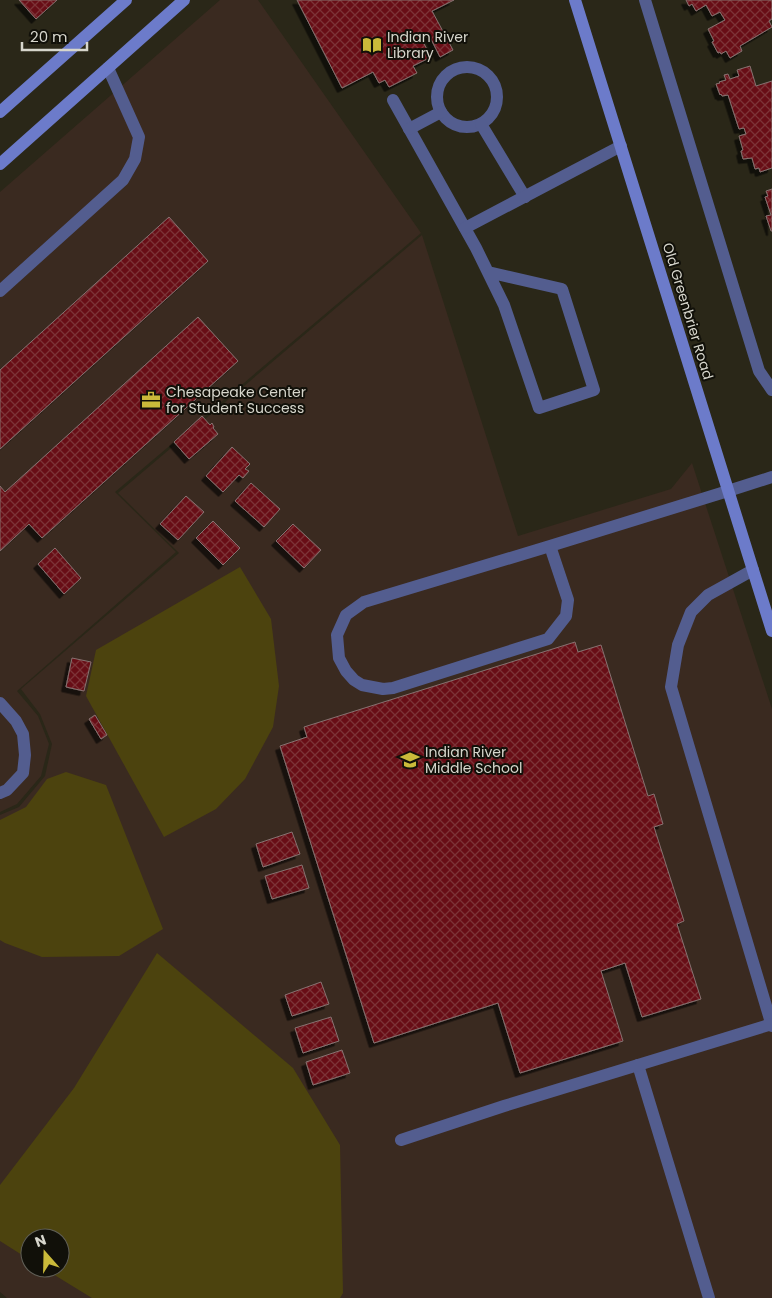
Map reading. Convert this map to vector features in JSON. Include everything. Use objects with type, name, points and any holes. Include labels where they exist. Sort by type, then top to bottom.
[{"type":"street","points":[[0,112],[126,0]]},
{"type":"street","points":[[0,164],[184,0]]},
{"type":"street","name":"Old Greenbrier Road","points":[[576,0],[772,631]]},
{"type":"street","points":[[645,0],[759,371],[772,390]]},
{"type":"street","points":[[469,66],[478,68],[493,81],[497,91],[495,110],[481,124],[461,127],[451,123],[440,112],[436,98],[438,88],[442,79],[458,68],[469,66]]},
{"type":"street","points":[[0,291],[124,180],[135,159],[139,136],[108,68]]},
{"type":"street","points":[[393,100],[476,248],[504,305],[539,408],[594,390],[562,289],[488,272]]},
{"type":"street","points":[[409,129],[440,112]]},
{"type":"street","points":[[481,124],[525,197]]},
{"type":"street","points":[[465,228],[621,146]]},
{"type":"street","points":[[550,546],[568,600],[566,616],[548,639],[393,688],[383,689],[362,685],[354,680],[346,671],[340,658],[337,635],[346,615],[364,602],[772,477]]},
{"type":"street","points":[[402,1140],[504,1106],[772,1025],[671,687],[678,645],[691,612],[708,596],[753,570]]},
{"type":"street","points":[[0,703],[16,721],[23,734],[26,755],[23,773],[7,790],[0,794]]},
{"type":"street","points":[[638,1065],[709,1298]]},
{"type":"shaded area","points":[[220,0],[258,0],[421,233],[115,492],[176,552],[17,691],[38,716],[49,744],[41,776],[17,804],[0,812],[0,192]]},
{"type":"shaded area","name":"Indian River Middle School","points":[[422,235],[518,536],[671,489],[692,463],[772,709],[772,1298],[7,1298],[0,1292],[0,815],[19,807],[45,776],[52,744],[40,714],[21,689],[179,553],[118,493]]},
{"type":"shaded area","points":[[240,567],[271,619],[279,686],[273,727],[245,779],[216,809],[164,837],[86,696],[96,650]]},
{"type":"shaded area","points":[[66,772],[106,785],[163,929],[119,956],[42,957],[0,940],[0,820],[26,807],[47,779]]},
{"type":"shaded area","points":[[157,953],[293,1068],[340,1145],[343,1293],[340,1298],[92,1298],[59,1278],[70,1278],[70,1228],[20,1228],[20,1254],[0,1241],[0,1185],[74,1088]]},
{"type":"building","points":[[19,0],[57,0],[36,19]]},
{"type":"building","name":"Indian River Library","points":[[297,0],[454,0],[432,11],[453,50],[440,57],[429,35],[422,40],[431,57],[413,66],[417,73],[389,87],[385,80],[379,83],[373,72],[342,88]]},
{"type":"building","points":[[686,0],[772,0],[772,19],[769,21],[772,27],[740,46],[742,51],[730,58],[726,51],[721,54],[720,52],[718,53],[708,29],[725,20],[720,12],[712,16],[706,5],[696,11],[692,4],[689,6]]},
{"type":"building","points":[[750,66],[756,86],[772,81],[772,168],[760,172],[759,168],[755,169],[752,158],[743,159],[741,151],[743,150],[739,136],[746,134],[744,128],[739,129],[728,95],[720,95],[716,84],[726,80],[724,75],[728,74],[730,79],[739,76],[737,70]]},
{"type":"building","points":[[772,189],[771,231],[766,216],[771,215],[765,197],[768,196],[766,191]]},
{"type":"building","points":[[169,217],[208,261],[0,449],[0,370]]},
{"type":"building","name":"Chesapeake Center for Student Success","points":[[198,317],[238,361],[42,538],[29,524],[0,551],[0,486],[5,492]]},
{"type":"building","points":[[202,416],[210,425],[212,423],[213,428],[218,434],[189,459],[174,442]]},
{"type":"building","points":[[232,447],[250,464],[245,469],[249,471],[243,478],[239,475],[223,492],[206,476]]},
{"type":"building","points":[[251,483],[280,509],[264,527],[235,501]]},
{"type":"building","points":[[186,496],[204,512],[178,540],[160,524]]},
{"type":"building","points":[[213,521],[240,548],[223,565],[196,538]]},
{"type":"building","points":[[293,524],[321,550],[304,568],[276,541]]},
{"type":"building","points":[[55,548],[81,578],[64,594],[38,564]]},
{"type":"building","name":"Indian River Middle School","points":[[575,642],[578,652],[601,645],[648,796],[654,794],[663,824],[654,827],[684,921],[677,924],[701,999],[642,1017],[625,963],[601,971],[623,1041],[520,1073],[498,1003],[374,1043],[280,746],[307,737],[304,727]]},
{"type":"building","points":[[72,658],[91,662],[84,691],[66,687]]},
{"type":"building","points":[[95,715],[107,735],[101,739],[89,719]]},
{"type":"building","points":[[292,832],[300,854],[263,867],[256,844]]},
{"type":"building","points":[[302,865],[309,888],[272,899],[265,876]]},
{"type":"building","points":[[321,982],[329,1004],[292,1016],[285,995]]},
{"type":"building","points":[[331,1017],[339,1041],[303,1053],[295,1028]]},
{"type":"building","points":[[342,1050],[350,1073],[313,1085],[306,1062]]},
{"type":"place","name":"Indian River Library","points":[[372,45]]},
{"type":"place","name":"Chesapeake Center for Student Success","points":[[151,400]]},
{"type":"place","name":"Indian River Middle School","points":[[410,760]]}]
